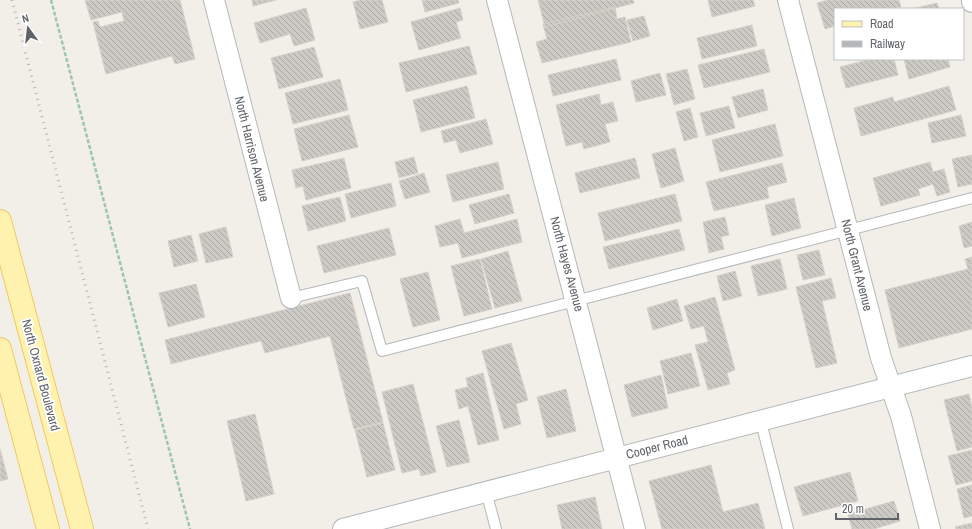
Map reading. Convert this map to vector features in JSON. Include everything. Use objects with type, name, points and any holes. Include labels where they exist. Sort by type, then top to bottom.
[{"type":"main road","name":"North Oxnard Boulevard","points":[[0,221],[82,529]]},
{"type":"main road","points":[[0,349],[48,529]]},
{"type":"street","name":"North Harrison Avenue","points":[[214,0],[291,298]]},
{"type":"street","name":"North Hayes Avenue","points":[[497,0],[635,529]]},
{"type":"street","name":"North Grant Avenue","points":[[788,0],[881,358],[901,416],[930,529]]},
{"type":"street","name":"Cooper Road","points":[[352,528],[616,457],[761,422],[972,366]]},
{"type":"lane","points":[[291,298],[362,281],[382,351],[972,198]]},
{"type":"lane","points":[[761,422],[788,529]]},
{"type":"lane","points":[[486,492],[496,529]]},
{"type":"path","points":[[50,0],[190,529]]},
{"type":"building","points":[[85,0],[180,0],[195,59],[175,64],[172,56],[106,74],[93,22],[98,21],[100,27],[124,21],[122,12],[91,20]]},
{"type":"building","points":[[252,0],[276,0],[253,6]]},
{"type":"building","points":[[360,0],[382,0],[388,22],[360,29],[353,2]]},
{"type":"building","points":[[422,0],[458,0],[459,3],[425,12]]},
{"type":"building","points":[[538,0],[633,0],[634,3],[545,27]]},
{"type":"building","points":[[708,0],[753,0],[755,6],[712,17]]},
{"type":"building","points":[[828,0],[899,0],[901,7],[834,8],[834,26],[825,29],[817,3]]},
{"type":"building","points":[[937,3],[939,8],[916,8]]},
{"type":"building","points":[[615,7],[617,19],[625,17],[631,42],[542,63],[536,42],[547,39],[543,24]]},
{"type":"building","points":[[306,8],[315,40],[294,46],[290,34],[260,43],[254,23]]},
{"type":"building","points":[[460,8],[463,20],[456,22],[461,38],[419,50],[411,22]]},
{"type":"building","points":[[644,16],[650,36],[633,41],[627,20]]},
{"type":"building","points":[[752,25],[757,46],[702,59],[697,38]]},
{"type":"building","points":[[469,46],[477,74],[406,92],[399,63]]},
{"type":"building","points":[[314,47],[323,77],[279,89],[271,58]]},
{"type":"building","points":[[764,49],[770,72],[704,88],[698,65]]},
{"type":"building","points":[[616,59],[621,80],[553,96],[548,75]]},
{"type":"building","points":[[867,60],[894,60],[898,75],[846,88],[840,67]]},
{"type":"building","points":[[904,60],[948,60],[950,67],[909,79]]},
{"type":"building","points":[[687,69],[695,99],[674,105],[666,74]]},
{"type":"building","points":[[660,73],[666,95],[636,102],[631,81]]},
{"type":"building","points":[[340,79],[348,110],[293,124],[285,93]]},
{"type":"building","points":[[467,86],[475,118],[421,132],[413,100]]},
{"type":"building","points":[[949,86],[956,110],[861,136],[854,108],[893,97],[894,102]]},
{"type":"building","points":[[763,89],[768,110],[738,118],[732,97]]},
{"type":"building","points":[[599,94],[601,105],[613,102],[618,121],[605,124],[610,142],[584,149],[582,142],[566,146],[556,105]]},
{"type":"building","points":[[729,106],[735,128],[706,136],[700,113]]},
{"type":"building","points":[[690,108],[698,137],[684,141],[676,112]]},
{"type":"building","points":[[349,115],[358,147],[302,161],[294,129]]},
{"type":"building","points":[[961,115],[966,136],[932,143],[928,123]]},
{"type":"building","points":[[486,119],[493,144],[460,153],[456,140],[444,143],[441,131]]},
{"type":"building","points":[[775,124],[783,156],[720,172],[712,140]]},
{"type":"building","points":[[675,148],[684,181],[661,188],[652,154]]},
{"type":"building","points":[[972,155],[972,184],[958,187],[952,159]]},
{"type":"building","points":[[414,157],[418,173],[399,178],[395,162]]},
{"type":"building","points":[[344,158],[351,188],[306,200],[303,186],[296,188],[292,170]]},
{"type":"building","points":[[635,158],[640,178],[580,193],[575,173]]},
{"type":"building","points":[[498,162],[504,189],[453,202],[446,175]]},
{"type":"building","points":[[930,162],[933,172],[944,169],[950,192],[937,196],[933,184],[918,189],[920,195],[881,206],[873,178]]},
{"type":"building","points":[[782,163],[787,182],[767,187],[769,198],[714,211],[706,182]]},
{"type":"building","points":[[424,173],[430,192],[405,199],[399,181]]},
{"type":"building","points":[[391,183],[396,206],[351,218],[345,194]]},
{"type":"building","points":[[509,194],[514,213],[475,224],[469,205]]},
{"type":"building","points":[[675,194],[682,221],[605,241],[598,213]]},
{"type":"building","points":[[340,197],[346,221],[308,231],[302,206]]},
{"type":"building","points":[[794,198],[801,228],[772,236],[765,205]]},
{"type":"building","points":[[725,217],[729,235],[721,237],[724,249],[709,253],[703,222]]},
{"type":"building","points":[[460,219],[464,233],[517,219],[522,242],[462,258],[458,243],[440,247],[435,226]]},
{"type":"building","points":[[972,222],[972,246],[964,248],[959,226]]},
{"type":"building","points":[[226,227],[233,257],[206,263],[199,234]]},
{"type":"building","points":[[389,228],[396,255],[324,273],[317,246]]},
{"type":"building","points":[[679,229],[685,250],[609,269],[603,247]]},
{"type":"building","points":[[191,235],[198,261],[174,267],[168,241]]},
{"type":"building","points":[[819,250],[825,275],[803,280],[797,255]]},
{"type":"building","points":[[508,251],[522,301],[495,308],[481,259]]},
{"type":"building","points":[[972,257],[972,329],[899,348],[885,290],[968,269],[965,259]]},
{"type":"building","points":[[480,259],[492,309],[464,316],[451,266]]},
{"type":"building","points":[[780,259],[787,289],[758,296],[751,266]]},
{"type":"building","points":[[735,271],[742,296],[723,301],[717,276]]},
{"type":"building","points":[[428,272],[440,320],[413,327],[400,279]]},
{"type":"building","points":[[831,278],[836,298],[822,301],[837,363],[816,368],[796,287]]},
{"type":"building","points":[[196,284],[205,317],[168,327],[159,293]]},
{"type":"building","points":[[350,293],[383,422],[354,429],[330,336],[265,353],[261,341],[171,364],[165,340]]},
{"type":"building","points":[[715,297],[735,370],[727,373],[730,384],[708,390],[695,345],[708,342],[704,326],[691,329],[684,306]]},
{"type":"building","points":[[677,299],[683,321],[653,330],[647,308]]},
{"type":"building","points":[[511,343],[528,400],[516,404],[521,424],[504,429],[482,351]]},
{"type":"building","points":[[691,353],[700,386],[668,394],[660,361]]},
{"type":"building","points":[[483,373],[499,440],[478,445],[468,406],[459,409],[455,390],[468,387],[466,378]]},
{"type":"building","points":[[661,375],[668,408],[632,417],[624,385]]},
{"type":"building","points":[[413,384],[436,472],[421,476],[419,469],[402,473],[382,392]]},
{"type":"building","points":[[566,389],[576,431],[547,438],[537,397]]},
{"type":"building","points":[[969,394],[972,407],[972,447],[957,451],[944,400]]},
{"type":"building","points":[[255,414],[274,494],[246,501],[227,421]]},
{"type":"building","points":[[459,420],[470,462],[447,467],[436,426]]},
{"type":"building","points":[[383,423],[395,470],[367,477],[355,430]]},
{"type":"building","points":[[0,449],[8,479],[0,481]]},
{"type":"building","points":[[972,450],[972,481],[956,485],[948,456]]},
{"type":"building","points":[[711,465],[723,512],[758,503],[765,529],[662,529],[649,481]]},
{"type":"building","points":[[850,472],[858,501],[803,516],[794,487]]},
{"type":"building","points":[[972,485],[972,516],[964,518],[957,489]]},
{"type":"building","points":[[595,497],[602,529],[562,529],[557,505]]},
{"type":"building","points":[[894,501],[900,521],[874,529],[852,529],[848,514]]},
{"type":"building","points":[[972,523],[972,529],[956,529],[955,527]]},
{"type":"railway","points":[[12,0],[148,529]]}]
